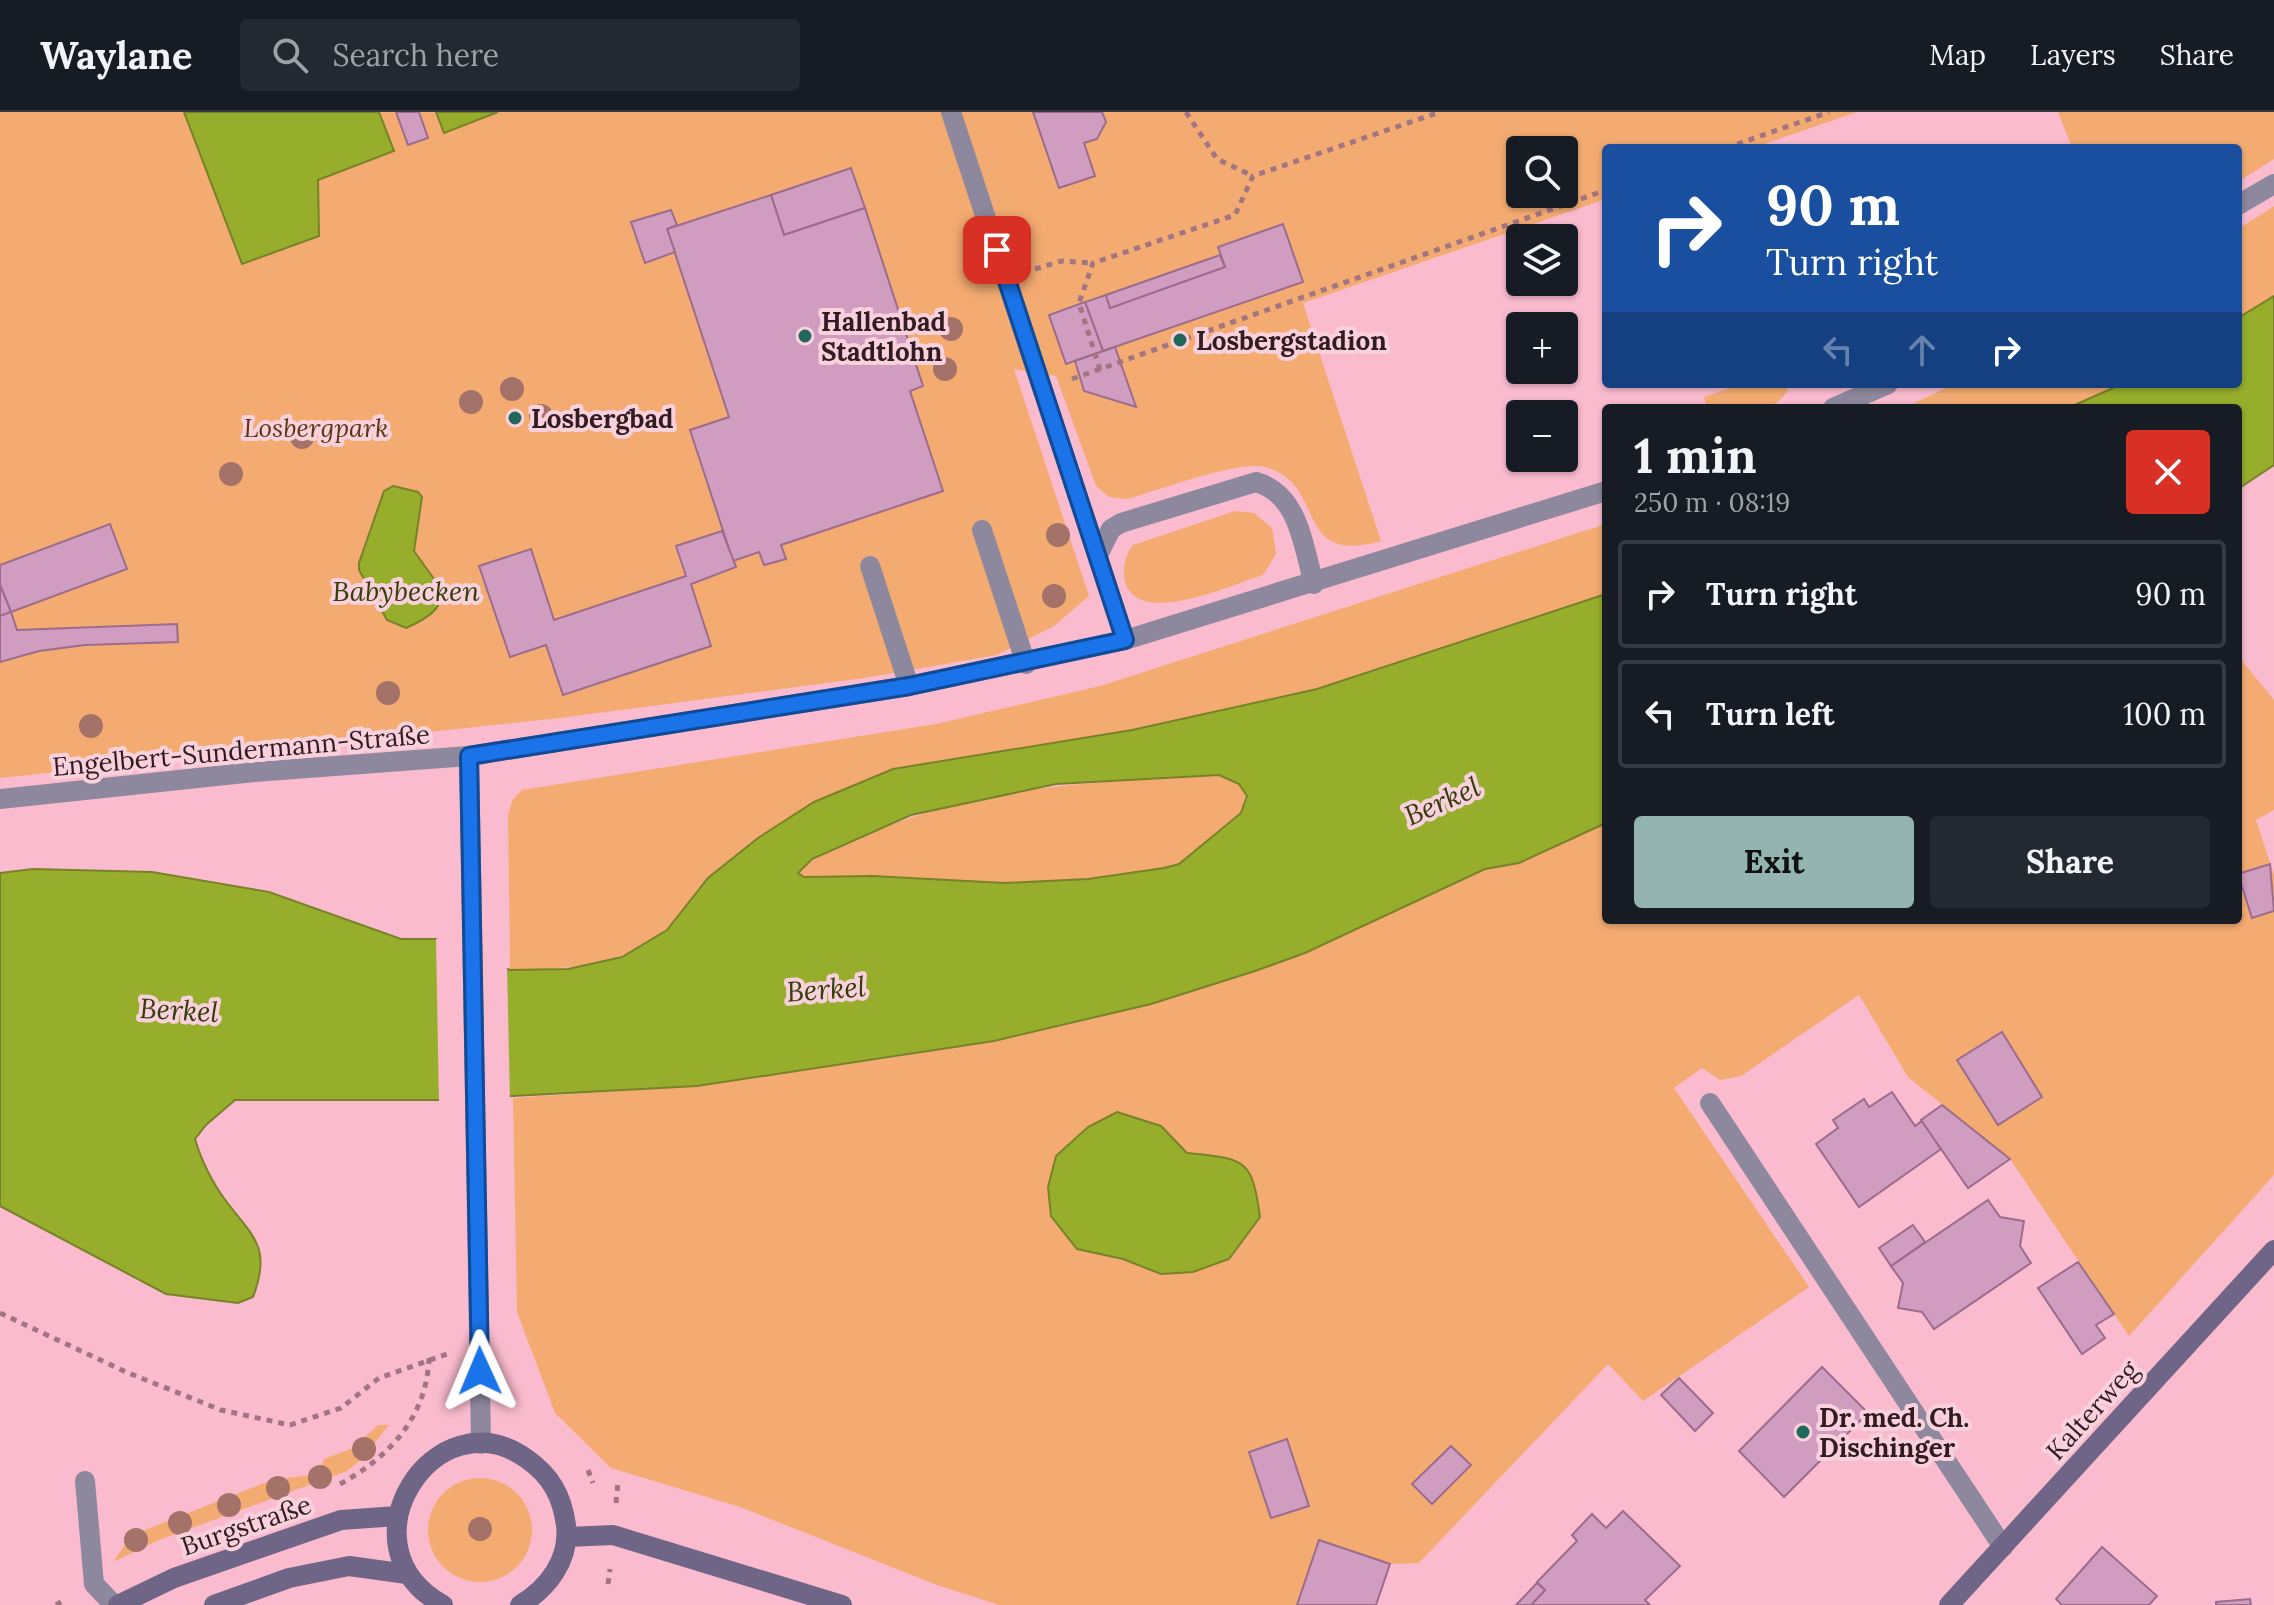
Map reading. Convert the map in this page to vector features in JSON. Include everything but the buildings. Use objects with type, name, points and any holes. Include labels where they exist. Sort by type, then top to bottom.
[{"type":"main road","name":"Kalterweg","points":[[1949,1605],[2274,1250]]},
{"type":"main road","points":[[443,1605],[427,1596],[407,1574],[397,1546],[397,1516],[407,1488],[426,1464],[452,1449],[481,1444],[516,1451],[545,1472],[563,1502],[567,1537],[559,1567],[539,1593],[520,1605]]},
{"type":"main road","name":"Burgstraße","points":[[116,1605],[174,1578],[341,1520],[397,1516]]},
{"type":"main road","points":[[567,1537],[613,1535],[842,1605]]},
{"type":"main road","points":[[214,1605],[289,1578],[349,1566],[407,1574]]},
{"type":"street","points":[[951,112],[1125,640]]},
{"type":"street","points":[[2242,203],[2274,184]]},
{"type":"street","points":[[1842,404],[1879,388]]},
{"type":"street","points":[[1098,555],[1111,529],[1121,523],[1256,482],[1270,486],[1285,499],[1296,520],[1314,584]]},
{"type":"street","name":"Engelbert-Sundermann-Straße","points":[[0,799],[254,772],[469,756],[909,686],[1026,664],[1125,640],[1314,584],[1602,492]]},
{"type":"street","points":[[982,530],[1026,664]]},
{"type":"street","points":[[870,566],[909,686]]},
{"type":"street","points":[[469,756],[481,1444]]},
{"type":"street","points":[[1710,1103],[2003,1547]]},
{"type":"street","points":[[85,1481],[94,1584],[116,1605]]},
{"type":"path","points":[[1186,112],[1217,159],[1253,176],[1440,112]]},
{"type":"path","points":[[1737,144],[1829,112]]},
{"type":"path","points":[[1007,277],[1062,261],[1093,263],[1235,215],[1253,176]]},
{"type":"path","points":[[1042,389],[1602,191]]},
{"type":"path","points":[[1093,263],[1079,303],[1100,370]]},
{"type":"path","points":[[0,1313],[126,1372],[221,1410],[290,1425],[341,1408],[379,1378],[429,1358],[479,1347]]},
{"type":"path","points":[[337,1486],[361,1472],[403,1433],[425,1397],[429,1358]]},
{"type":"path","points":[[56,1605],[94,1584]]},
{"type":"green space","name":"Losbergbad","points":[[0,112],[1857,112],[1765,144],[1602,144],[1602,200],[1533,224],[1506,224],[1506,233],[1303,303],[1381,541],[1353,546],[1334,542],[1322,533],[1297,489],[1285,476],[1265,467],[1217,472],[1127,499],[1109,497],[1096,486],[1056,376],[1014,369],[1089,596],[1054,626],[997,655],[864,678],[560,718],[0,778]]},
{"type":"green space","points":[[2058,112],[2274,112],[2274,159],[2242,179],[2242,144],[2070,144]]},
{"type":"green space","points":[[2274,206],[2274,296],[2242,316],[2242,226]]},
{"type":"green space","points":[[1730,388],[1788,389],[1774,404],[1706,404],[1704,397]]},
{"type":"green space","points":[[1946,388],[2113,388],[2077,404],[1912,404]]},
{"type":"green space","points":[[1235,511],[1254,513],[1272,528],[1276,554],[1263,575],[1209,594],[1166,603],[1147,602],[1133,595],[1124,572],[1126,558],[1133,545]]},
{"type":"green space","points":[[1602,525],[1602,595],[1317,689],[814,802],[734,857],[704,884],[667,930],[632,952],[593,964],[510,970],[508,815],[512,801],[522,790],[936,724],[1100,686]]},
{"type":"green space","points":[[2242,661],[2274,700],[2274,810],[2256,820],[2274,875],[2274,1175],[2129,1336],[2010,1159],[1908,1077],[1859,995],[1741,1076],[1720,1080],[1702,1068],[1674,1088],[1809,1287],[1643,1401],[1608,1364],[1419,1563],[1390,1564],[1319,1541],[1297,1605],[999,1605],[937,1585],[740,1507],[611,1468],[555,1413],[517,1312],[513,1098],[697,1086],[898,1057],[1063,1026],[1151,1004],[1305,953],[1485,869],[1519,863],[1602,825],[1602,924],[2242,924]]},
{"type":"green space","points":[[1219,775],[1239,784],[1247,796],[1241,813],[1179,864],[1164,868],[1088,879],[1005,883],[872,876],[803,877],[798,872],[820,856],[861,837],[949,806],[1037,789]]},
{"type":"green space","points":[[378,1425],[389,1425],[362,1459],[347,1471],[159,1540],[113,1562],[130,1537],[140,1532],[272,1480],[319,1474],[324,1459],[353,1448]]},
{"type":"green space","points":[[480,1478],[500,1482],[517,1493],[528,1510],[532,1530],[528,1550],[517,1567],[500,1578],[480,1582],[460,1578],[443,1567],[432,1550],[428,1530],[432,1510],[443,1493],[460,1482]]},
{"type":"water","points":[[184,112],[379,112],[394,151],[318,180],[319,236],[242,264]]},
{"type":"water","points":[[436,112],[498,112],[444,133]]},
{"type":"water","points":[[2274,296],[2274,465],[2242,486],[2242,404],[2077,404],[2113,388],[2242,388],[2242,316]]},
{"type":"water","name":"Babybecken","points":[[393,486],[418,492],[422,497],[414,551],[442,590],[436,609],[406,628],[387,620],[359,570],[384,491]]},
{"type":"water","name":"Berkel","points":[[1602,595],[1602,825],[1519,863],[1485,869],[1305,953],[1151,1004],[994,1041],[697,1086],[441,1100],[235,1100],[195,1139],[212,1179],[251,1234],[260,1254],[261,1266],[253,1297],[238,1303],[166,1294],[0,1206],[0,873],[33,869],[152,872],[269,892],[401,939],[436,939],[510,970],[568,969],[622,957],[667,930],[708,878],[758,838],[814,802],[893,769],[1132,730],[1317,689]],"holes":[[[1219,775],[1239,784],[1247,796],[1241,813],[1179,864],[1164,868],[1088,879],[1005,883],[872,876],[804,877],[798,873],[812,859],[911,815],[1056,784]]]},
{"type":"water","points":[[1117,1112],[1161,1126],[1187,1153],[1233,1160],[1248,1172],[1260,1217],[1229,1259],[1193,1272],[1161,1274],[1123,1259],[1077,1249],[1051,1216],[1048,1187],[1056,1156],[1088,1127]]},
{"type":"pier","points":[[436,939],[446,939],[507,965],[510,1102],[439,1104]]},
{"type":"place","name":"Hallenbad Stadtlohn","points":[[805,336]]},
{"type":"place","name":"Losbergstadion","points":[[1180,340]]},
{"type":"place","name":"Losbergbad","points":[[515,418]]},
{"type":"place","name":"Dr. med. Ch. Dischinger","points":[[1803,1432]]},
{"type":"route","points":[[480,1371],[469,756],[705,721],[909,686],[1026,664],[1125,640],[997,250]]},
{"type":"park label","name":"Losbergpark","points":[[316,427]]}]
